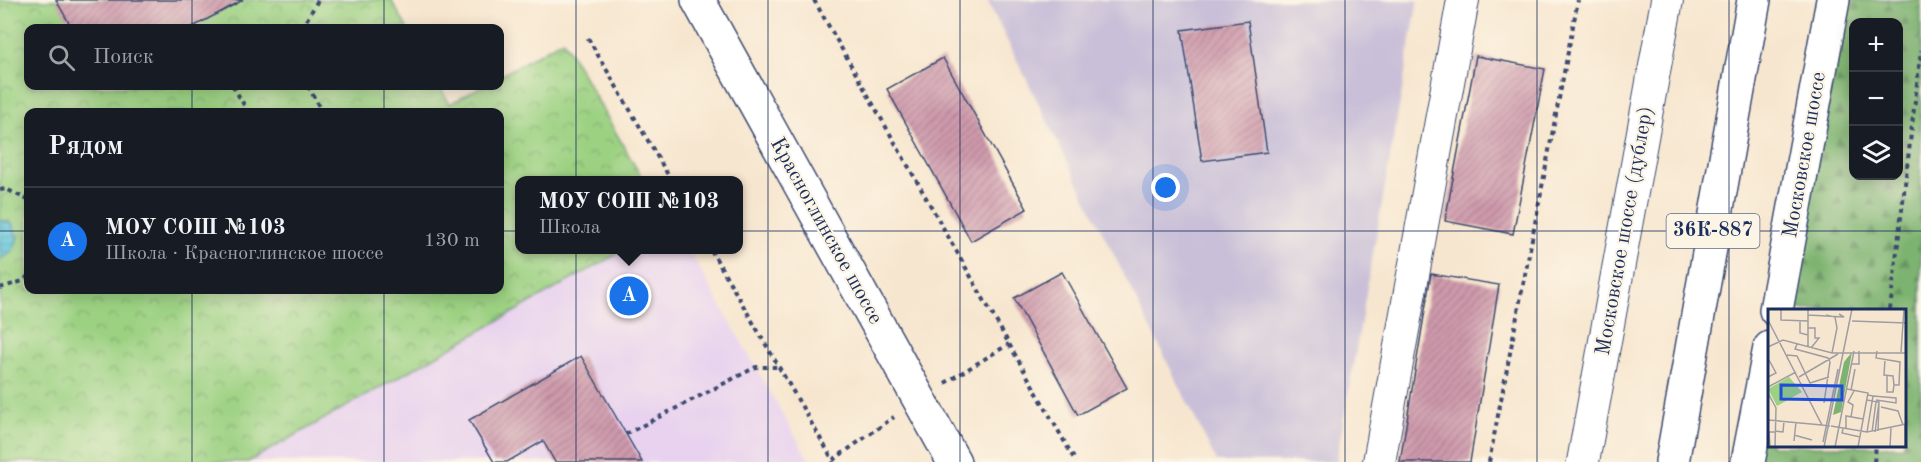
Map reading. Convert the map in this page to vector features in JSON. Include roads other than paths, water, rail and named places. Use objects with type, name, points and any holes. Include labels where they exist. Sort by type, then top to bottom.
[{"type":"main road","name":"Красноглинское шоссе","points":[[698,0],[954,462]]},
{"type":"main road","name":"36К-887","points":[[1672,462],[1754,0]]},
{"type":"main road","name":"Московское шоссе","points":[[1776,309],[1833,0]]},
{"type":"main road","points":[[1748,462],[1768,358]]},
{"type":"street","points":[[1379,462],[1463,0]]},
{"type":"street","name":"Московское шоссе (дублер)","points":[[1583,462],[1667,0]]},
{"type":"water","points":[[0,220],[12,224],[18,238],[12,252],[0,259]]},
{"type":"place","name":"МОУ СОШ №103","points":[[629,296]]}]
